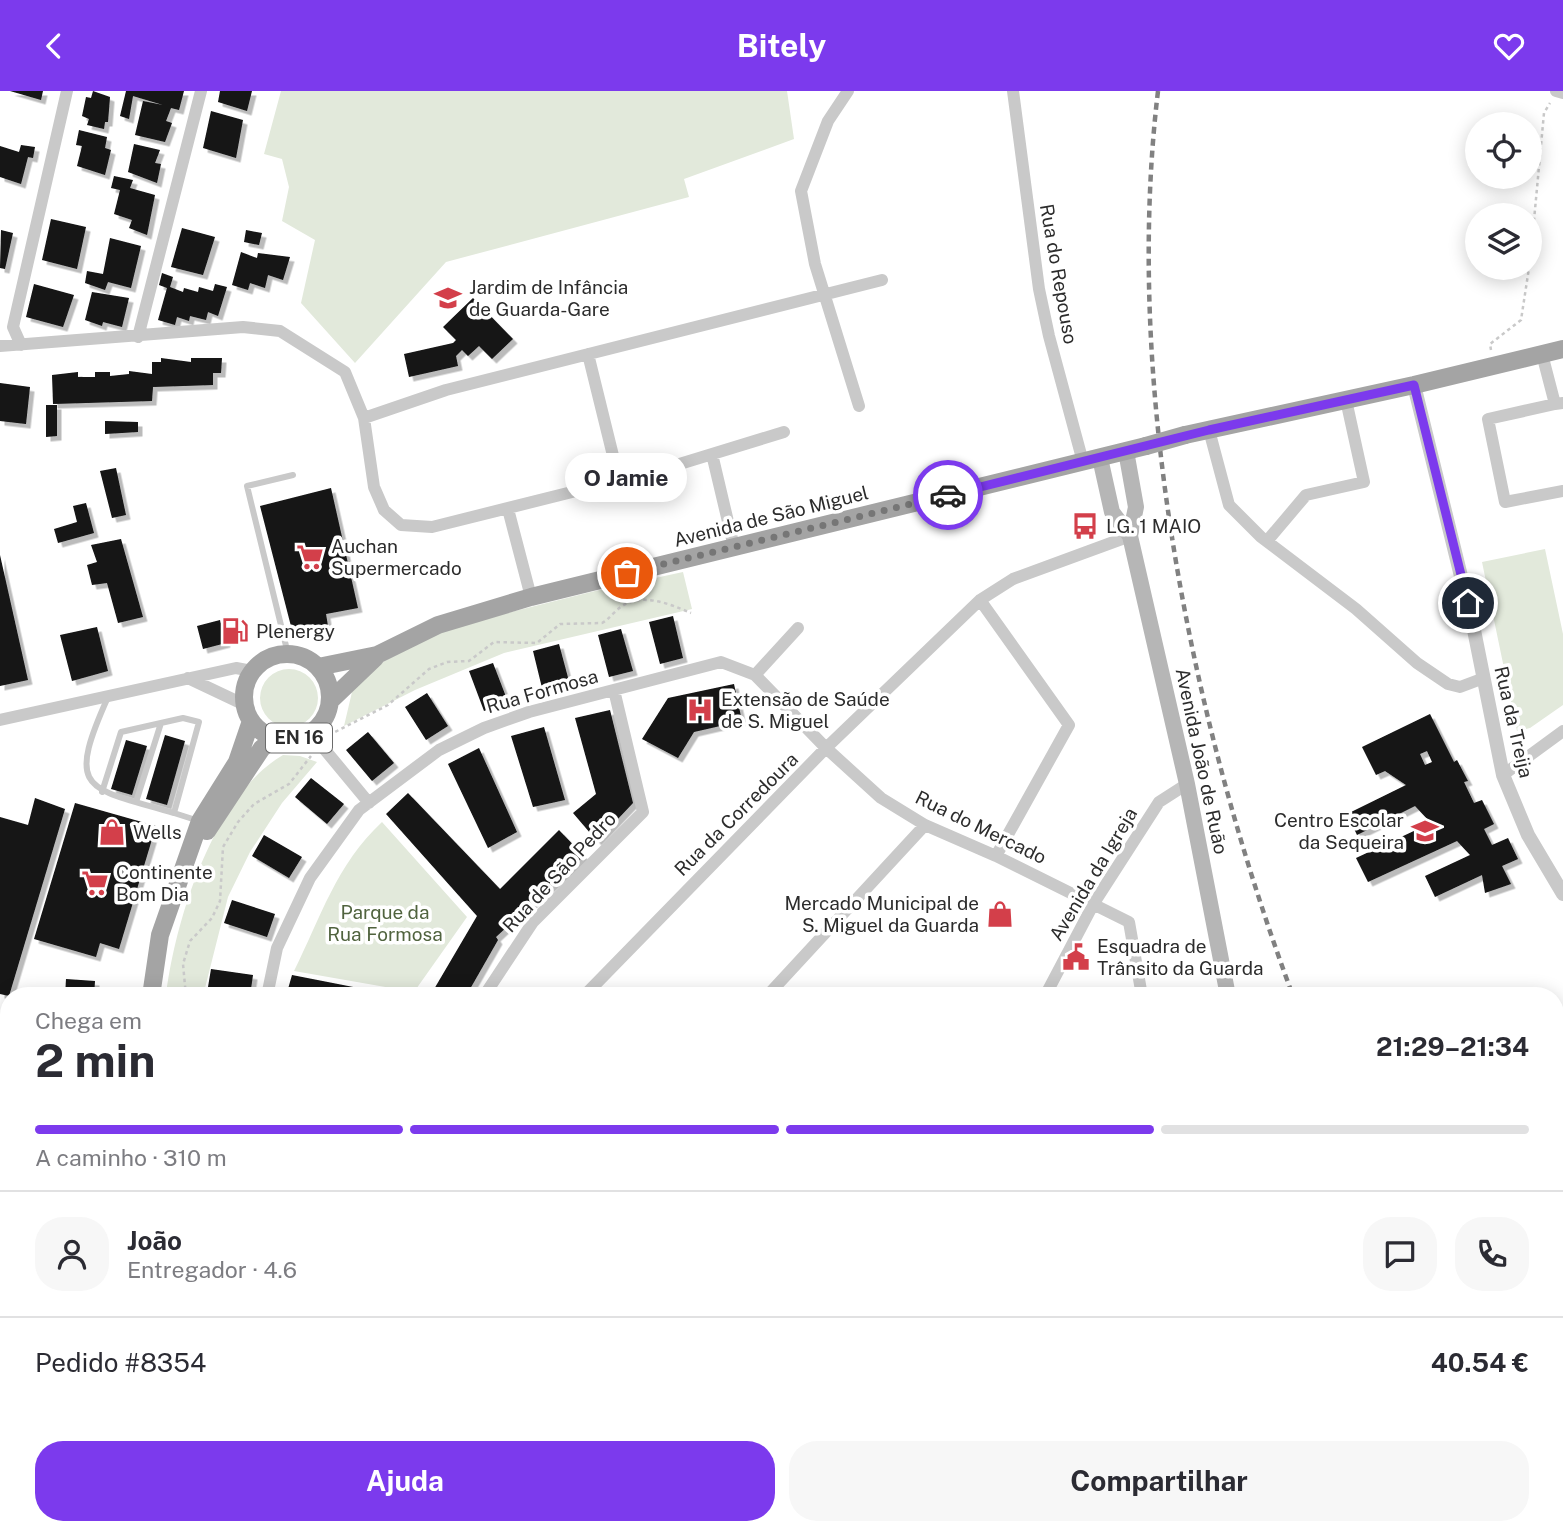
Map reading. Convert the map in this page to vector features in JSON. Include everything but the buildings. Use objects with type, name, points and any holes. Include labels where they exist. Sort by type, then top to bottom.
[{"type":"main road","name":"EN 16","points":[[1091,460],[1185,435],[1563,349]]},
{"type":"main road","points":[[1126,451],[1136,507],[1130,536]]},
{"type":"main road","points":[[1091,460],[1112,512],[1130,536]]},
{"type":"main road","name":"Avenida de São Miguel","points":[[318,667],[377,655],[438,625],[531,597],[1091,460]]},
{"type":"main road","name":"Avenida João de Ruão","points":[[1130,536],[1187,783],[1226,987]]},
{"type":"main road","points":[[252,671],[262,662],[288,654],[309,660],[318,667]]},
{"type":"main road","name":"Avenida de São Miguel","points":[[330,701],[377,655]]},
{"type":"main road","name":"EN 16","points":[[248,713],[267,735],[276,739],[316,737],[330,701],[329,688],[318,667]]},
{"type":"main road","name":"EN 16","points":[[152,987],[160,935],[200,821],[237,762],[246,742],[248,713],[244,693],[252,671]]},
{"type":"main road","name":"EN 16","points":[[181,876],[247,769],[262,748],[276,739]]},
{"type":"street","points":[[21,345],[7,327],[67,91]]},
{"type":"street","points":[[138,337],[201,91]]},
{"type":"street","points":[[848,91],[828,121],[801,191],[824,292],[859,406]]},
{"type":"street","name":"Rua do Repouso","points":[[1013,91],[1039,289],[1049,336],[1091,460]]},
{"type":"street","points":[[1557,91],[1563,93]]},
{"type":"street","points":[[364,418],[446,390],[824,292],[883,280]]},
{"type":"street","points":[[0,346],[243,327],[280,331],[345,372],[364,418],[374,487],[384,510],[401,525],[432,527],[508,509],[784,432]]},
{"type":"street","points":[[588,354],[619,480]]},
{"type":"street","points":[[1542,354],[1559,404],[1488,419],[1505,502],[1563,491]]},
{"type":"street","name":"Rua da Treija","points":[[1414,385],[1484,678],[1503,775],[1528,835],[1563,894]]},
{"type":"street","points":[[1267,541],[1306,495],[1364,482],[1346,400]]},
{"type":"street","points":[[1209,430],[1229,505],[1267,541],[1448,684],[1460,688],[1484,678]]},
{"type":"street","points":[[712,454],[734,547]]},
{"type":"street","points":[[508,509],[531,597]]},
{"type":"street","name":"Rua da Corredoura","points":[[593,987],[826,748],[981,600],[1013,579],[1130,536]]},
{"type":"street","points":[[981,600],[1069,725],[996,856]]},
{"type":"street","points":[[755,675],[798,628]]},
{"type":"street","name":"Rua Formosa","points":[[269,987],[277,948],[310,878],[359,810],[439,750],[484,728],[529,712],[721,662],[755,675],[826,748]]},
{"type":"street","points":[[0,720],[236,668],[252,671]]},
{"type":"street","points":[[188,678],[248,713]]},
{"type":"street","name":"Rua de São Pedro","points":[[490,987],[533,922],[643,812],[614,690]]},
{"type":"street","points":[[1503,775],[1563,731]]},
{"type":"street","points":[[316,737],[369,803]]},
{"type":"street","name":"Rua do Mercado","points":[[826,748],[881,797],[925,825],[996,856],[1129,922],[1140,987]]},
{"type":"street","name":"Avenida da Igreja","points":[[1050,987],[1094,903],[1159,802],[1187,783]]},
{"type":"street","points":[[774,987],[925,825]]},
{"type":"lane","points":[[288,654],[247,486],[293,475]]},
{"type":"lane","points":[[108,698],[91,736],[86,757],[90,781],[102,792],[200,821]]},
{"type":"lane","points":[[102,792],[121,732],[183,717],[199,722],[174,813]]},
{"type":"lane","points":[[136,802],[161,723]]},
{"type":"path","points":[[1535,203],[1544,114],[1557,91]]},
{"type":"path","points":[[1493,366],[1490,344],[1521,320],[1527,280]]},
{"type":"path","points":[[185,987],[183,964],[190,941],[212,918],[220,901],[219,871],[223,847],[238,822],[254,804],[289,784],[316,737],[388,705],[429,669],[447,662],[469,661],[494,642],[524,645],[537,643],[560,624],[602,623],[615,611],[635,602],[657,599],[691,613]]},
{"type":"green space","points":[[281,91],[787,91],[794,139],[684,179],[689,197],[446,262],[355,363],[301,303],[315,240],[282,221],[289,187],[282,159],[264,154]]},
{"type":"green space","points":[[1545,549],[1563,634],[1563,705],[1530,728],[1517,731],[1482,562]]},
{"type":"green space","points":[[683,572],[692,609],[504,653],[415,690],[344,726],[352,692],[374,667],[443,629]]},
{"type":"green space","points":[[289,669],[300,671],[313,682],[318,698],[316,709],[305,722],[289,727],[278,725],[265,714],[260,698],[262,687],[273,674]]},
{"type":"green space","points":[[283,755],[300,756],[317,762],[282,803],[250,852],[228,897],[205,987],[167,987],[178,932],[202,862],[237,799],[259,774]]},
{"type":"green space","name":"Parque da Rua Formosa","points":[[382,822],[467,917],[418,987],[385,987],[294,971],[341,874]]},
{"type":"railway","points":[[1158,91],[1150,203],[1150,317],[1158,434],[1174,551],[1196,666],[1224,780],[1256,890],[1290,987]]},
{"type":"way so far","points":[[627,573],[948,495]]},
{"type":"place","name":"Jardim de Infância de Guarda-Gare","points":[[448,298]]},
{"type":"place","name":"LG. 1 MAIO","points":[[1085,526]]},
{"type":"place","name":"Auchan Supermercado","points":[[310,557]]},
{"type":"place","name":"O Jamie","points":[[627,573]]},
{"type":"place","name":"Plenergy","points":[[235,631]]},
{"type":"place","name":"Extensão de Saúde de S. Miguel","points":[[700,710]]},
{"type":"place","name":"Centro Escolar da Sequeira","points":[[1425,831]]},
{"type":"place","name":"Wells","points":[[112,832]]},
{"type":"place","name":"Continente Bom Dia","points":[[95,883]]},
{"type":"place","name":"Mercado Municipal de S. Miguel da Guarda","points":[[1000,914]]},
{"type":"place","name":"Esquadra de Trânsito da Guarda","points":[[1076,957]]},
{"type":"route","points":[[948,495],[1209,430],[1414,385],[1468,603]]}]
